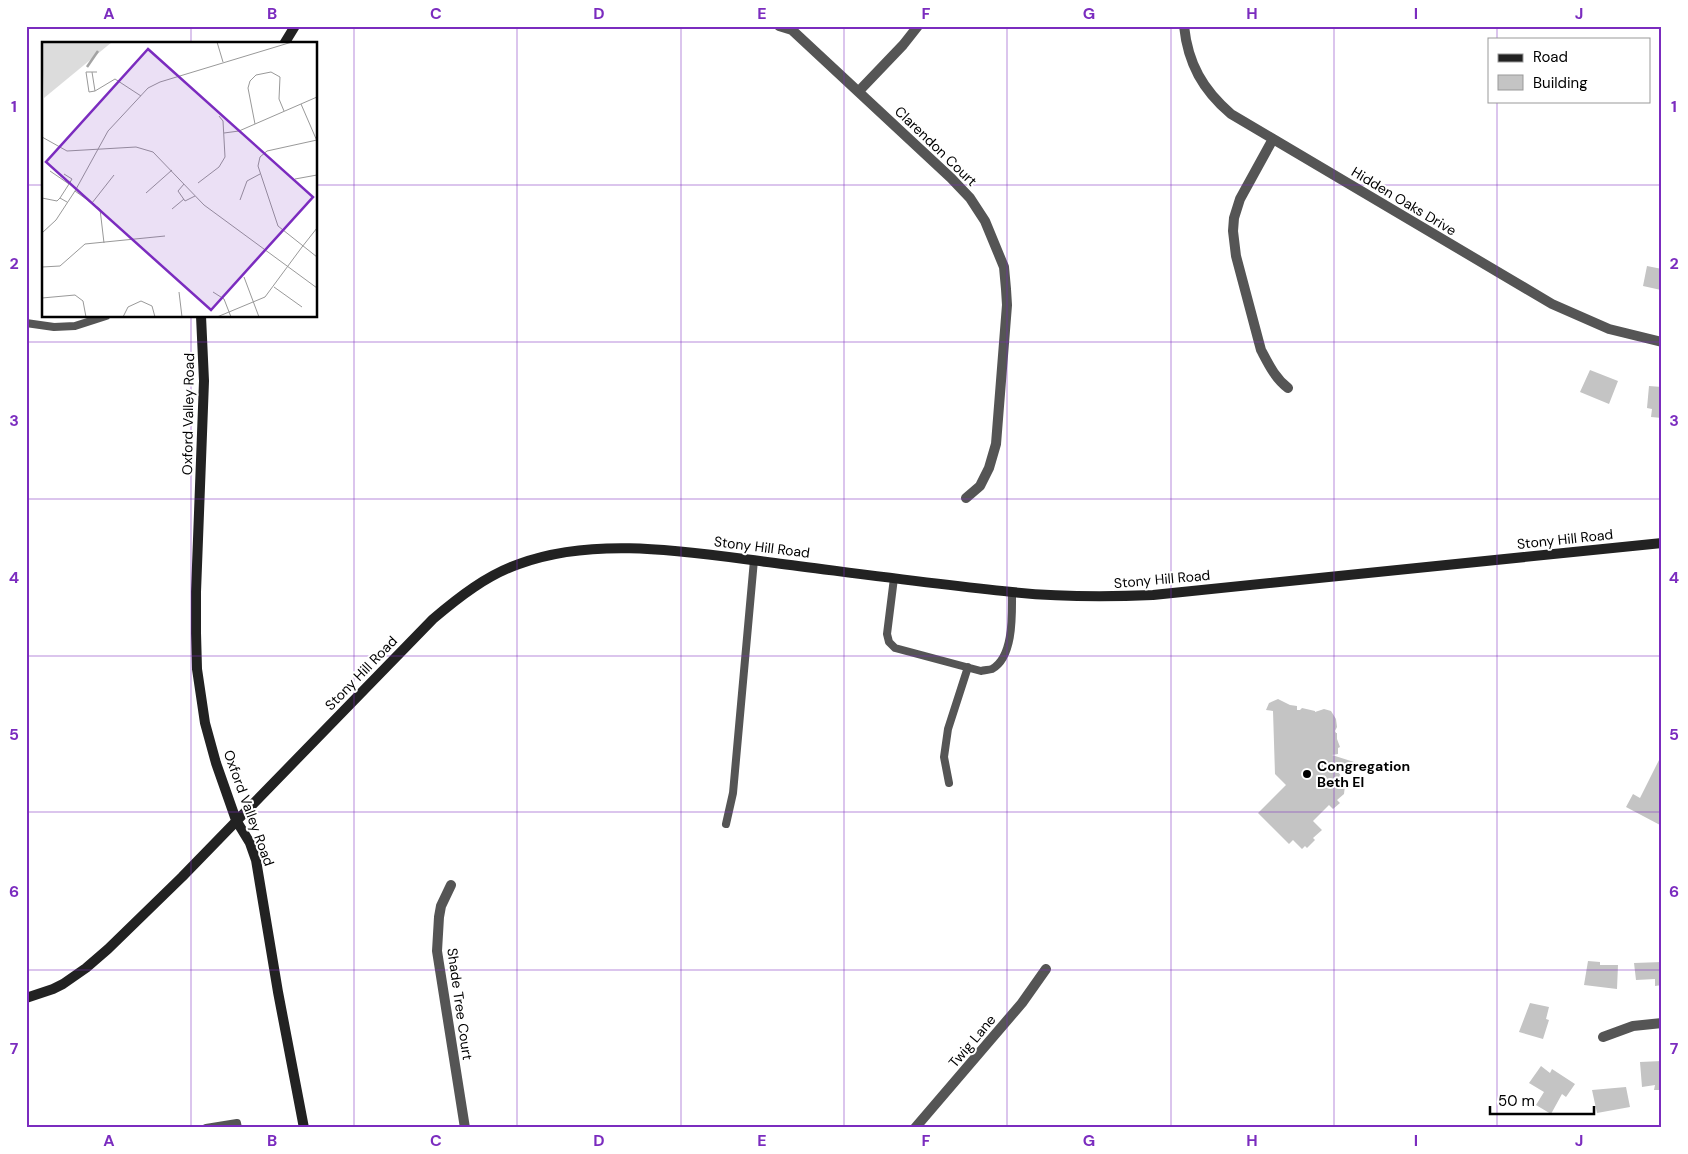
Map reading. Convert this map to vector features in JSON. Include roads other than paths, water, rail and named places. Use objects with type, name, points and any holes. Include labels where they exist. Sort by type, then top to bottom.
[{"type":"street","points":[[285,42],[295,26]]},
{"type":"street","name":"Clarendon Court","points":[[779,26],[792,30],[859,91],[970,198],[985,221],[1004,267],[1007,305],[996,444],[989,468],[980,486],[966,498]]},
{"type":"street","points":[[859,91],[904,45],[918,26]]},
{"type":"street","name":"Hidden Oaks Drive","points":[[1184,26],[1185,40],[1192,62],[1205,87],[1217,102],[1231,114],[1552,304],[1610,329],[1662,342]]},
{"type":"street","points":[[1273,139],[1240,199],[1234,218],[1234,244],[1261,350],[1279,382],[1288,388]]},
{"type":"street","name":"Oxford Valley Road","points":[[201,318],[204,381],[196,600],[198,669],[203,709],[210,743],[222,782],[236,820],[250,843],[258,869],[278,992],[304,1128]]},
{"type":"street","name":"Stony Hill Road","points":[[26,998],[63,984],[108,950],[433,619],[480,583],[513,566],[552,555],[587,549],[609,548],[684,552],[1012,592],[1056,596],[1107,597],[1153,595],[1662,543]]},
{"type":"street","name":"Shade Tree Court","points":[[451,885],[441,906],[437,950],[465,1128]]},
{"type":"street","name":"Twig Lane","points":[[915,1128],[1022,1003],[1046,969]]},
{"type":"street","points":[[1603,1037],[1633,1026],[1662,1023]]},
{"type":"lane","points":[[26,323],[69,327],[99,318]]},
{"type":"lane","points":[[726,824],[733,793],[754,560]]},
{"type":"lane","points":[[894,578],[888,634],[890,642],[895,648],[981,670],[992,669],[1005,656],[1012,626],[1012,592]]},
{"type":"lane","points":[[949,784],[944,757],[948,729],[968,667]]},
{"type":"lane","points":[[206,1128],[237,1123],[238,1128]]},
{"type":"place","name":"Congregation Beth El","points":[[1307,774]]}]
